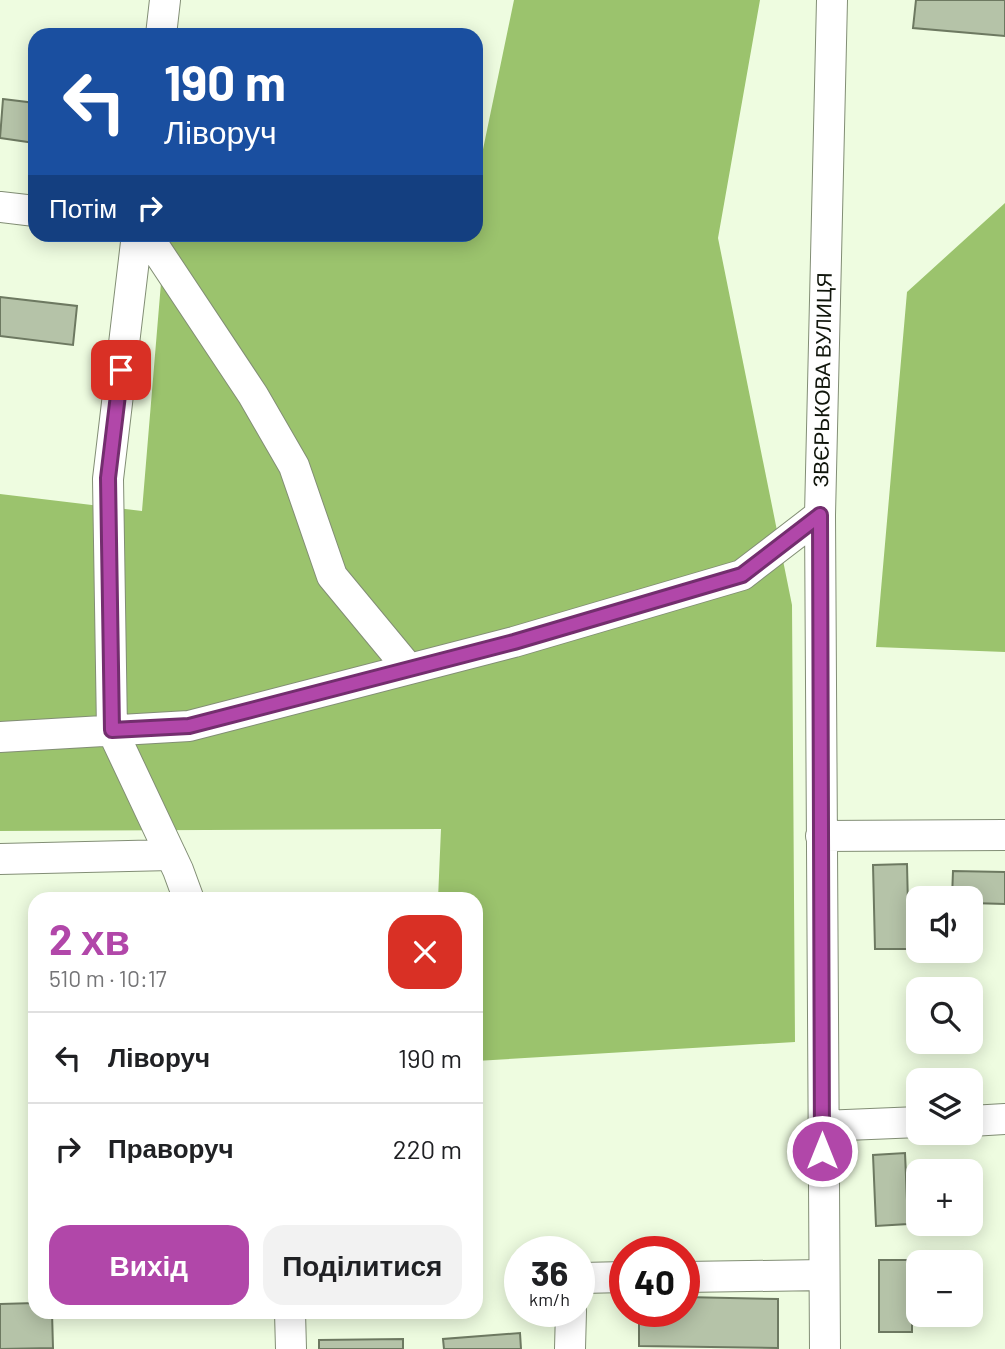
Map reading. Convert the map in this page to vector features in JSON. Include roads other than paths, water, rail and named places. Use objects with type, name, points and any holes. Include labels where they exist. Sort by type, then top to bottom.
[{"type":"street","points":[[162,28],[165,0]]},
{"type":"street","name":"ЗВЄРЬКОВА ВУЛИЦЯ","points":[[825,1349],[820,515],[832,0]]},
{"type":"street","points":[[0,207],[28,210]]},
{"type":"street","points":[[136,242],[108,478],[112,730],[171,855],[185,892]]},
{"type":"street","points":[[151,242],[253,395],[294,466],[332,576],[409,669]]},
{"type":"street","points":[[0,737],[189,726],[514,642],[742,575],[820,515]]},
{"type":"street","points":[[821,836],[1005,835]]},
{"type":"street","points":[[0,859],[171,855]]},
{"type":"street","points":[[983,1120],[1005,1119]]},
{"type":"street","points":[[822,1126],[906,1123]]},
{"type":"street","points":[[700,1277],[824,1275]]},
{"type":"street","points":[[290,1319],[291,1349]]},
{"type":"street","points":[[570,1349],[571,1327]]}]
